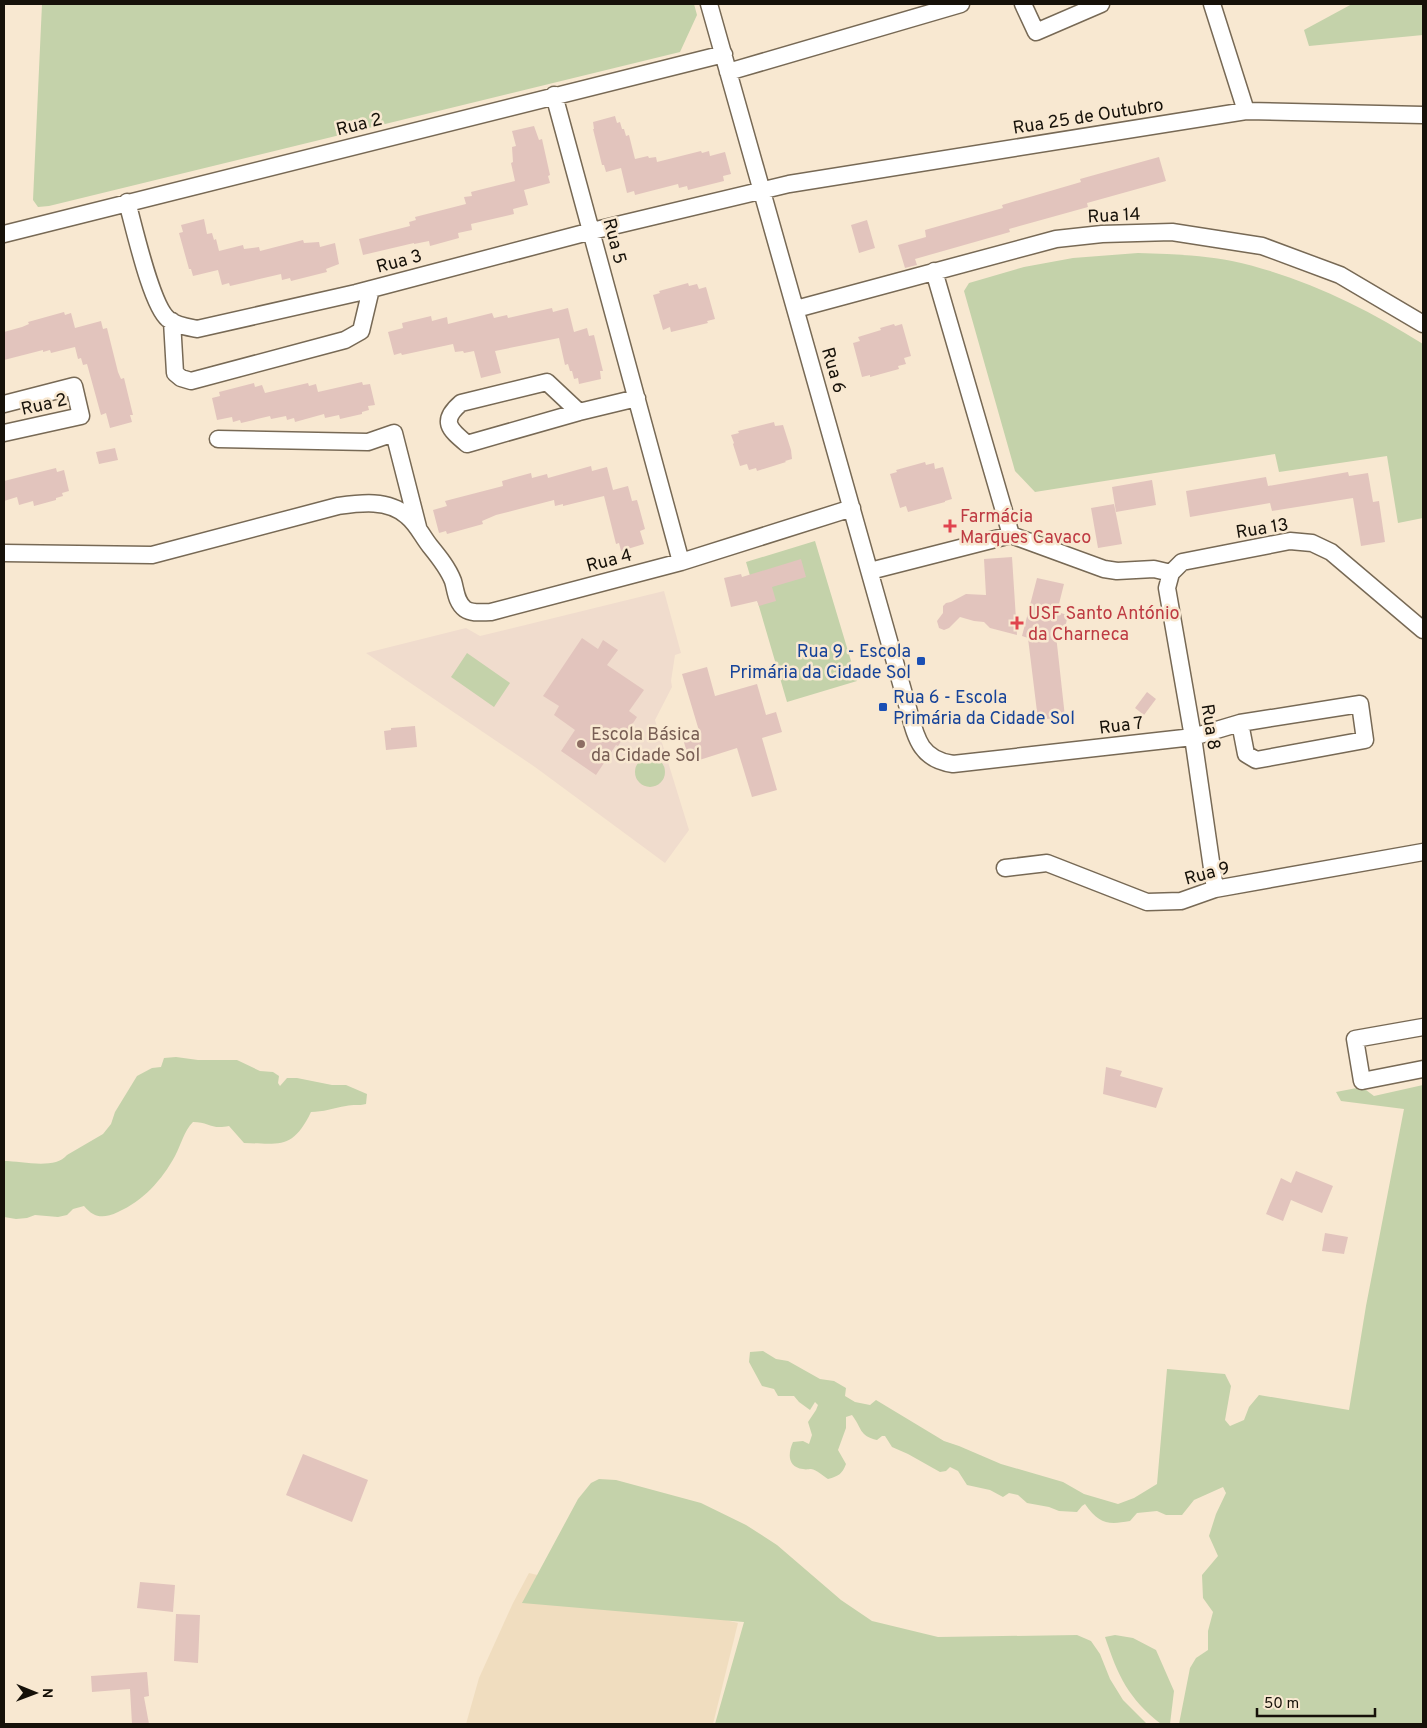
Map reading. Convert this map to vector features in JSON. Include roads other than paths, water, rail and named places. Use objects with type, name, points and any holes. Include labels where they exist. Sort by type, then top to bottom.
[{"type":"street","name":"Rua 6","points":[[710,4],[920,746]]},
{"type":"street","points":[[728,72],[961,4]]},
{"type":"street","points":[[1023,4],[1036,32],[1101,4]]},
{"type":"street","points":[[1212,4],[1246,111]]},
{"type":"street","name":"Rua 2","points":[[4,234],[724,54]]},
{"type":"street","name":"Rua 5","points":[[554,96],[681,562]]},
{"type":"street","name":"Rua 25 de Outubro","points":[[762,189],[1246,111],[1423,115]]},
{"type":"street","name":"Rua 3","points":[[172,321],[180,326],[197,329],[371,289],[762,189]]},
{"type":"street","points":[[126,202],[155,301],[167,318],[172,321],[175,373],[181,378],[191,381],[345,340],[361,331],[371,289]]},
{"type":"street","name":"Rua 14","points":[[796,309],[1056,239],[1102,234],[1172,232],[1262,246],[1340,275],[1423,324]]},
{"type":"street","points":[[934,271],[1011,535]]},
{"type":"street","points":[[580,412],[547,382],[461,403],[452,411],[449,420],[452,431],[467,444],[637,398]]},
{"type":"street","name":"Rua 2","points":[[4,404],[74,386],[80,416],[4,434]]},
{"type":"street","points":[[218,439],[368,442],[394,433],[418,529]]},
{"type":"street","points":[[4,553],[152,555],[338,506],[363,503],[381,504],[396,508],[407,515],[418,529]]},
{"type":"street","name":"Rua 4","points":[[418,529],[443,562],[453,581],[456,597],[465,608],[476,612],[491,612],[681,562],[852,508]]},
{"type":"street","points":[[870,570],[1011,535],[1104,569],[1117,571],[1154,569],[1171,573]]},
{"type":"street","name":"Rua 13","points":[[1171,573],[1182,562],[1290,541],[1312,543],[1331,552],[1423,630]]},
{"type":"street","name":"Rua 8","points":[[1171,573],[1167,588],[1215,889]]},
{"type":"street","name":"Rua 7","points":[[920,746],[926,754],[936,760],[953,764],[1192,737],[1240,723],[1360,704],[1366,740],[1256,760],[1246,754],[1240,723]]},
{"type":"street","name":"Rua 9","points":[[1005,868],[1047,863],[1147,902],[1181,901],[1215,889],[1423,852]]},
{"type":"street","points":[[1423,1027],[1355,1039],[1362,1081],[1423,1069]]},
{"type":"place","name":"Farmácia Marques Cavaco","points":[[950,526]]},
{"type":"place","name":"USF Santo António da Charneca","points":[[1017,623]]},
{"type":"place","name":"Rua 9 - Escola Primária da Cidade Sol","points":[[921,661]]},
{"type":"place","name":"Rua 6 - Escola Primária da Cidade Sol","points":[[883,707]]},
{"type":"place","name":"Escola Básica da Cidade Sol","points":[[581,744]]}]
